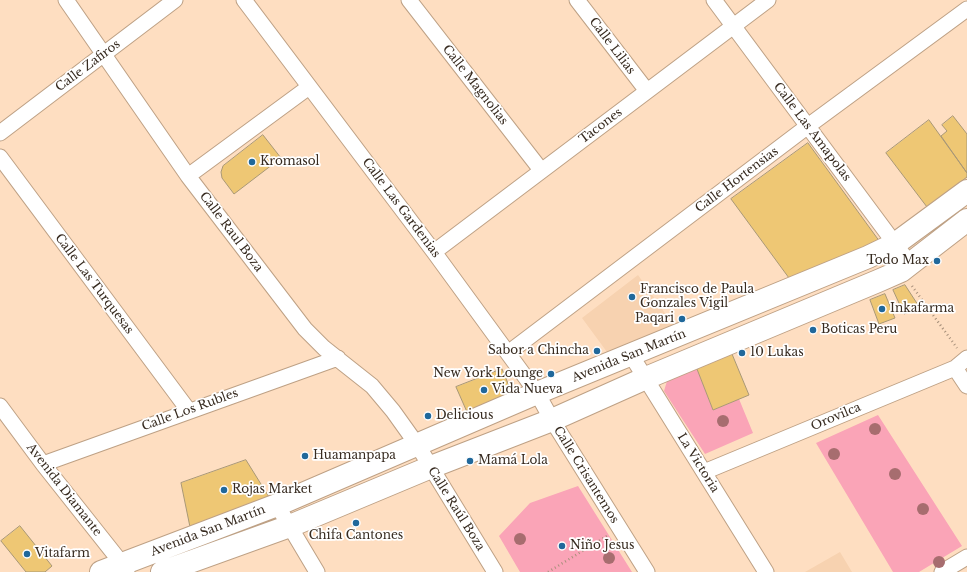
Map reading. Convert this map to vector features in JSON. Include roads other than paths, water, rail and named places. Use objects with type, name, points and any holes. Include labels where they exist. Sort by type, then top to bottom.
[{"type":"main road","name":"Avenida San Martín","points":[[101,572],[126,568],[418,446],[537,393],[868,257],[895,244],[967,191]]},
{"type":"main road","name":"Avenida San Martín","points":[[162,572],[290,526],[431,467],[552,420],[646,378],[905,268],[967,220]]},
{"type":"street","name":"Calle Raul Boza","points":[[66,0],[188,176],[305,329],[324,348],[372,386],[393,411],[418,446]]},
{"type":"street","name":"Calle Zafiros","points":[[0,133],[176,0]]},
{"type":"street","name":"Calle Las Gardenias","points":[[244,0],[434,252],[537,393],[552,420]]},
{"type":"street","name":"Calle Magnolias","points":[[410,0],[542,170]]},
{"type":"street","name":"Calle Lilias","points":[[577,0],[646,92]]},
{"type":"street","name":"Calle Las Amapolas","points":[[714,0],[895,244],[905,268]]},
{"type":"street","name":"Tacones","points":[[434,252],[768,0]]},
{"type":"street","name":"Calle Hortensias","points":[[508,353],[808,126],[967,9]]},
{"type":"street","points":[[188,176],[309,87]]},
{"type":"street","name":"Calle Las Turquesas","points":[[0,157],[189,411]]},
{"type":"street","name":"La Victoria","points":[[632,355],[766,572]]},
{"type":"street","name":"Calle Los Rubles","points":[[43,464],[338,358]]},
{"type":"street","points":[[962,362],[967,386]]},
{"type":"street","name":"Orovilca","points":[[704,472],[962,362]]},
{"type":"street","name":"Avenida Diamante","points":[[0,406],[43,464],[126,568]]},
{"type":"street","name":"Calle Crisantemos","points":[[552,420],[646,572]]},
{"type":"street","name":"Calle Raúl Boza","points":[[418,446],[495,572]]},
{"type":"street","points":[[277,505],[317,572]]},
{"type":"street","points":[[942,572],[967,557]]},
{"type":"place","name":"Kromasol","points":[[252,162]]},
{"type":"place","name":"Todo Max","points":[[937,261]]},
{"type":"place","name":"Francisco de Paula Gonzales Vigil","points":[[632,297]]},
{"type":"place","name":"Inkafarma","points":[[882,309]]},
{"type":"place","name":"Paqari","points":[[682,319]]},
{"type":"place","name":"Boticas Peru","points":[[813,330]]},
{"type":"place","name":"Sabor a Chincha","points":[[597,351]]},
{"type":"place","name":"10 Lukas","points":[[742,353]]},
{"type":"place","name":"New York Lounge","points":[[551,374]]},
{"type":"place","name":"Vida Nueva","points":[[484,390]]},
{"type":"place","name":"Delicious","points":[[428,416]]},
{"type":"place","name":"Huamanpapa","points":[[305,456]]},
{"type":"place","name":"Mamá Lola","points":[[470,461]]},
{"type":"place","name":"Rojas Market","points":[[224,490]]},
{"type":"place","name":"Chifa Cantones","points":[[356,523]]},
{"type":"place","name":"Niño Jesus","points":[[562,546]]},
{"type":"place","name":"Vitafarm","points":[[27,554]]}]
